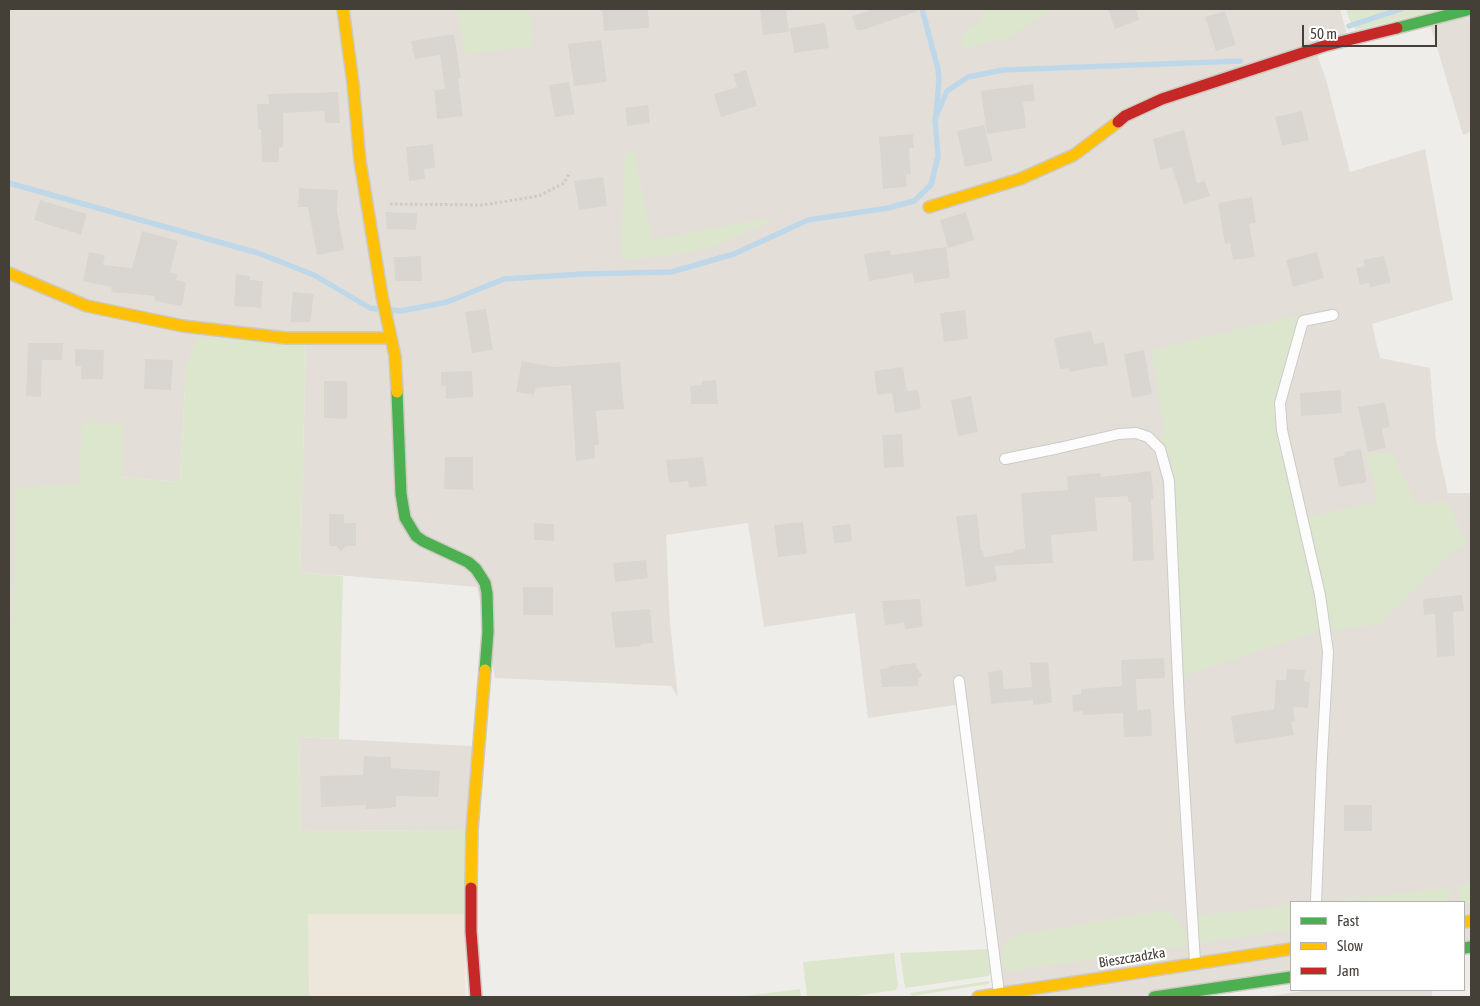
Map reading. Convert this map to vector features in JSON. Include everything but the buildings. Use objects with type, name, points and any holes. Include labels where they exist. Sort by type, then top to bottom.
[{"type":"street","points":[[343,9],[353,83],[360,161],[387,322],[395,356],[398,382],[401,494],[405,518],[416,536],[423,541],[468,562],[476,568],[485,583],[487,593],[488,632],[472,830],[472,932],[476,997]]},
{"type":"street","points":[[929,206],[1020,179],[1074,155],[1125,116],[1162,99],[1324,46],[1471,9]]},
{"type":"street","points":[[9,272],[87,306],[183,326],[286,338],[390,338]]},
{"type":"street","name":"Bieszczadzka","points":[[978,997],[1290,949]]},
{"type":"street","points":[[1154,997],[1290,977]]},
{"type":"lane","points":[[1316,901],[1328,652],[1320,596],[1282,430],[1280,403],[1303,322],[1333,315]]},
{"type":"lane","points":[[1005,459],[1119,434],[1136,433],[1148,437],[1160,450],[1169,481],[1178,704],[1196,964]]},
{"type":"lane","points":[[959,681],[999,994]]},
{"type":"path","points":[[367,204],[483,205],[539,196],[564,183],[570,172]]},
{"type":"shaded area","points":[[9,9],[1340,9],[1348,38],[1315,49],[1326,79],[1350,172],[1425,149],[1453,300],[1372,324],[1380,358],[1430,368],[1436,440],[1448,493],[1471,493],[1471,944],[1465,945],[1465,901],[1290,901],[1290,973],[1135,997],[996,997],[962,704],[868,718],[855,613],[764,627],[748,523],[666,535],[670,623],[678,697],[671,686],[495,678],[477,587],[300,572],[306,343],[186,366],[180,482],[121,477],[79,484],[13,621],[9,621]]},
{"type":"shaded area","points":[[1471,16],[1471,132],[1463,135],[1430,24]]},
{"type":"shaded area","points":[[299,737],[472,746],[472,830],[301,831]]},
{"type":"shaded area","points":[[307,914],[465,914],[465,997],[309,997]]},
{"type":"shaded area","points":[[1304,991],[1432,991],[1432,997],[1263,997]]},
{"type":"green space","points":[[457,9],[529,9],[534,45],[465,55]]},
{"type":"green space","points":[[983,9],[1057,9],[1039,17],[1009,37],[963,49],[961,37],[982,18]]},
{"type":"green space","points":[[1346,9],[1444,9],[1356,30],[1350,21]]},
{"type":"green space","points":[[634,152],[652,240],[769,218],[772,222],[713,246],[680,254],[626,260],[621,256],[625,154]]},
{"type":"green space","points":[[1300,315],[1277,397],[1278,421],[1299,519],[1378,501],[1366,454],[1393,453],[1415,503],[1448,502],[1466,543],[1446,558],[1380,623],[1332,631],[1319,631],[1184,675],[1171,458],[1160,439],[1164,427],[1151,350]]},
{"type":"green space","points":[[198,338],[306,343],[300,572],[343,576],[339,739],[299,737],[301,831],[465,830],[465,914],[308,914],[309,997],[9,997],[9,621],[13,620],[17,487],[79,484],[82,422],[124,424],[121,477],[180,482],[186,366]]},
{"type":"green space","points":[[1471,883],[1471,902],[1460,901],[1458,885]]},
{"type":"green space","points":[[1449,887],[1450,901],[1338,901]]},
{"type":"green space","points":[[1290,905],[1290,930],[1202,943],[1198,940],[1196,916]]},
{"type":"green space","points":[[1165,910],[1170,912],[1186,930],[1188,941],[1186,946],[1007,972],[1004,970],[1001,957],[1003,947],[1010,939],[1017,935]]},
{"type":"green space","points":[[991,949],[992,969],[989,976],[905,988],[900,953]]},
{"type":"green space","points":[[894,953],[898,986],[896,990],[849,997],[807,997],[803,962]]},
{"type":"green space","points":[[989,981],[989,984],[912,996],[910,993]]},
{"type":"green space","points":[[800,989],[801,997],[738,997]]},
{"type":"waterway","points":[[922,9],[938,69],[936,114]]},
{"type":"waterway","points":[[1349,26],[1401,9]]},
{"type":"waterway","points":[[391,310],[401,311],[447,302],[504,279],[582,274],[671,272],[734,254],[808,220],[888,208],[914,201],[931,185],[938,156],[935,119],[947,91],[968,77],[1003,70],[1240,61]]},
{"type":"waterway","points":[[9,183],[258,253],[314,275],[370,308],[377,309]]},
{"type":"traffic: fast","points":[[1397,28],[1471,9]]},
{"type":"traffic: fast","points":[[397,392],[401,494],[405,518],[416,536],[468,562],[476,569],[485,583],[488,632],[485,670]]},
{"type":"traffic: fast","points":[[1465,948],[1471,947]]},
{"type":"traffic: fast","points":[[1154,997],[1290,977]]},
{"type":"traffic: slow","points":[[343,9],[353,83],[360,161],[382,296],[395,356],[397,392]]},
{"type":"traffic: slow","points":[[929,207],[1020,179],[1074,155],[1118,122]]},
{"type":"traffic: slow","points":[[9,273],[87,306],[183,326],[286,338],[390,338]]},
{"type":"traffic: slow","points":[[471,888],[472,830],[485,670]]},
{"type":"traffic: slow","points":[[1465,922],[1471,921]]},
{"type":"traffic: slow","points":[[978,997],[1290,949]]},
{"type":"traffic: jam","points":[[1118,122],[1125,116],[1162,99],[1324,46],[1397,28]]},
{"type":"traffic: jam","points":[[471,888],[471,931],[476,997]]}]
